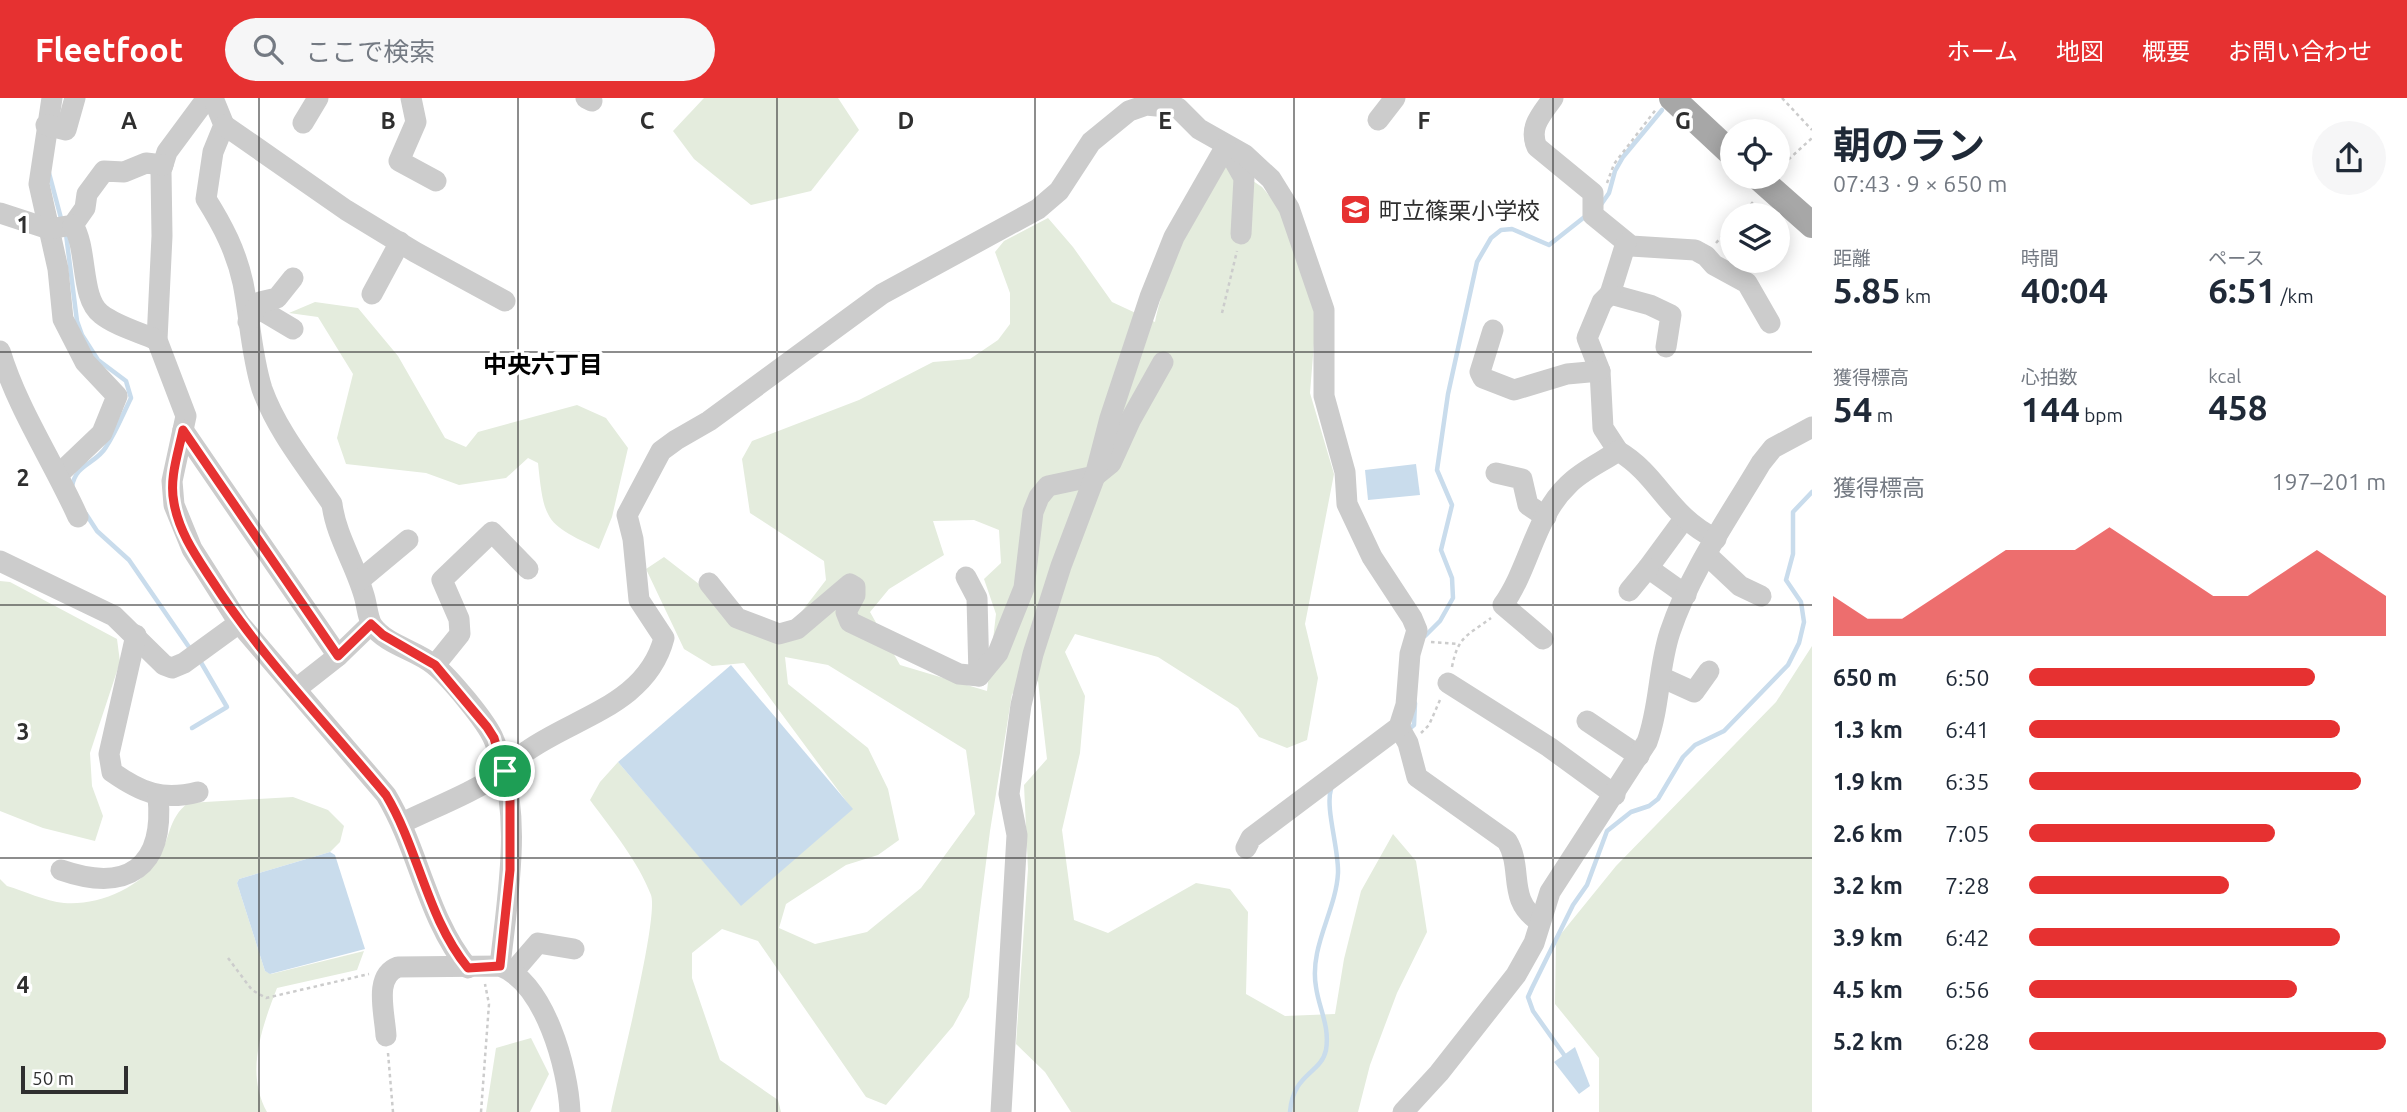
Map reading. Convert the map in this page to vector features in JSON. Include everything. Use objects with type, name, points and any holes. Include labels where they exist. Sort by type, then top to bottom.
[{"type":"main road","points":[[1666,102],[1720,145]]},
{"type":"main road","points":[[1772,189],[1812,225]]},
{"type":"street","points":[[52,98],[58,134]]},
{"type":"street","points":[[59,474],[102,433],[117,396],[85,362],[63,318],[58,269],[39,184],[75,98]]},
{"type":"street","points":[[505,301],[346,210],[225,125],[210,98],[167,152],[163,165],[157,340],[186,416],[172,481],[174,505],[192,549],[239,623],[386,795],[402,823],[442,930],[546,1015],[569,1087],[570,1112]]},
{"type":"street","points":[[303,122],[318,98]]},
{"type":"street","points":[[411,98],[416,122],[399,160],[436,181]]},
{"type":"street","points":[[1378,120],[1395,98]]},
{"type":"street","points":[[1553,98],[1533,129],[1533,138],[1537,147],[1593,193],[1593,215],[1626,243],[1695,250],[1706,256],[1714,265],[1747,283],[1770,323]]},
{"type":"street","points":[[402,823],[505,771],[527,751],[611,707],[646,671],[662,648],[664,638],[646,614],[635,588],[633,539],[627,515],[662,452],[882,294],[1007,229],[1038,209],[1059,191],[1091,142],[1129,111],[1146,105],[1178,103],[1199,129],[1245,155],[1271,179],[1289,208],[1324,310],[1324,396],[1345,472],[1348,504],[1372,556],[1412,618],[1416,630],[1410,654],[1404,735],[1417,777],[1507,841],[1513,849],[1520,898],[1526,912],[1539,921]]},
{"type":"street","points":[[225,125],[214,152],[206,199],[229,238],[243,282],[252,314],[262,387],[275,420],[332,504],[334,518],[360,580],[371,624],[383,635],[435,665],[487,727],[505,771],[510,793],[510,870],[491,968]]},
{"type":"street","points":[[1226,146],[1244,178],[1241,234]]},
{"type":"street","points":[[1001,1112],[1017,835],[1009,794],[1021,705],[1033,654],[1060,566],[1095,476],[1110,418],[1150,297],[1174,237],[1226,146]]},
{"type":"street","points":[[0,213],[49,229],[73,225],[85,208],[87,194],[104,171],[124,172],[146,163],[163,165]]},
{"type":"street","points":[[73,225],[80,241],[94,306],[101,314],[157,340]]},
{"type":"street","points":[[372,294],[400,243]]},
{"type":"street","points":[[1626,243],[1610,294],[1602,302],[1587,338],[1600,372],[1603,428],[1618,451],[1653,482],[1712,547],[1740,586],[1761,596]]},
{"type":"street","points":[[252,314],[260,302],[277,298],[293,278]]},
{"type":"street","points":[[1610,294],[1650,305],[1671,315],[1666,347]]},
{"type":"street","points":[[252,314],[293,329]]},
{"type":"street","points":[[1493,330],[1480,372],[1483,378],[1494,384],[1523,390],[1567,374],[1600,372]]},
{"type":"street","points":[[0,351],[12,391],[59,474],[78,517]]},
{"type":"street","points":[[979,676],[998,653],[1024,588],[1033,512],[1039,497],[1048,486],[1095,476],[1111,463],[1131,419],[1163,362]]},
{"type":"street","points":[[1534,943],[1550,892],[1615,795],[1639,756],[1654,724],[1670,633],[1686,595],[1761,463],[1773,448],[1812,427]]},
{"type":"street","points":[[183,430],[338,656]]},
{"type":"street","points":[[1543,639],[1498,611],[1516,587],[1546,517],[1568,484],[1618,451]]},
{"type":"street","points":[[1496,473],[1522,479],[1528,505],[1546,517]]},
{"type":"street","points":[[1629,591],[1684,519]]},
{"type":"street","points":[[435,665],[460,634],[459,619],[442,580],[492,532],[528,569]]},
{"type":"street","points":[[360,580],[408,540]]},
{"type":"street","points":[[0,561],[102,609],[136,635],[164,665],[172,668],[184,663],[239,623]]},
{"type":"street","points":[[1648,568],[1686,595]]},
{"type":"street","points":[[966,577],[977,598],[979,676]]},
{"type":"street","points":[[709,583],[737,618],[779,634],[797,629],[850,584],[855,587],[855,595],[846,612],[850,621],[959,674],[979,676]]},
{"type":"street","points":[[296,689],[338,656],[371,624]]},
{"type":"street","points":[[136,635],[108,754],[112,772],[158,796],[176,797],[198,792]]},
{"type":"street","points":[[1661,677],[1694,692],[1709,671]]},
{"type":"street","points":[[1448,683],[1549,747],[1615,795]]},
{"type":"street","points":[[1587,721],[1639,756]]},
{"type":"street","points":[[1246,848],[1251,838],[1404,735]]},
{"type":"street","points":[[61,870],[80,877],[103,879],[123,877],[138,871],[154,847],[159,828],[158,796]]},
{"type":"street","points":[[1403,1112],[1516,975],[1534,943],[1551,922],[1573,880],[1584,858],[1583,844]]},
{"type":"street","points":[[386,1035],[383,980],[389,970],[398,967],[491,968],[538,943],[574,949]]},
{"type":"path","points":[[1782,98],[1812,130]]},
{"type":"path","points":[[1593,204],[1601,199],[1614,164],[1666,102]]},
{"type":"path","points":[[1790,158],[1812,138]]},
{"type":"path","points":[[1222,313],[1241,234]]},
{"type":"path","points":[[1706,256],[1720,239]]},
{"type":"path","points":[[1430,642],[1458,644]]},
{"type":"path","points":[[228,958],[252,990],[267,998],[389,970]]},
{"type":"path","points":[[481,1112],[491,968]]},
{"type":"path","points":[[386,1035],[393,1112]]},
{"type":"green space","points":[[704,98],[838,98],[859,130],[811,191],[751,205],[694,159],[673,131]]},
{"type":"green space","points":[[1229,165],[1262,187],[1277,205],[1286,223],[1316,318],[1310,393],[1334,474],[1305,624],[1318,678],[1307,740],[1287,748],[1259,737],[1238,708],[1158,657],[1075,634],[1065,652],[1085,696],[1080,753],[1062,830],[1074,920],[1108,933],[1196,883],[1230,889],[1248,912],[1246,994],[1285,1016],[1335,1014],[1344,959],[1361,891],[1393,834],[1416,861],[1427,932],[1397,993],[1370,1065],[1358,1112],[1071,1112],[1045,1072],[1016,1044],[1028,869],[1024,785],[1047,759],[1038,681],[1012,694],[990,831],[969,997],[953,1026],[886,1105],[866,1097],[758,941],[722,929],[692,953],[692,978],[720,1060],[778,1100],[781,1112],[611,1112],[644,965],[652,909],[651,895],[639,870],[590,800],[600,782],[618,762],[741,905],[852,809],[744,663],[712,666],[684,649],[646,569],[664,557],[752,625],[786,624],[799,615],[826,580],[824,561],[750,513],[742,459],[752,441],[859,400],[933,362],[970,359],[998,340],[1010,324],[1010,293],[995,252],[1004,241],[1048,218],[1073,247],[1112,302],[1155,322],[1182,235],[1204,190],[1217,174]],"holes":[[[974,520],[999,530],[1001,563],[984,579],[996,614],[987,691],[900,665],[870,612],[889,589],[944,555],[933,521]],[[785,657],[828,665],[966,750],[975,814],[921,888],[867,932],[815,944],[779,928],[786,904],[846,865],[878,855],[899,840],[888,789],[868,748],[788,684]]]},
{"type":"green space","points":[[315,302],[358,308],[398,356],[445,438],[466,447],[478,432],[577,405],[606,418],[628,448],[612,517],[599,549],[568,533],[551,519],[543,498],[538,463],[528,458],[506,478],[459,485],[426,473],[346,464],[337,438],[353,374],[318,317],[289,313]]},
{"type":"green space","points":[[0,581],[10,582],[117,639],[120,662],[90,753],[92,786],[103,816],[95,841],[43,828],[0,811]]},
{"type":"green space","points":[[1812,646],[1812,1112],[1599,1112],[1599,1058],[1555,1004],[1556,940],[1616,866],[1776,702]]},
{"type":"green space","points":[[293,797],[328,810],[344,826],[340,842],[330,852],[239,879],[237,883],[265,971],[271,974],[364,951],[357,970],[277,988],[258,1050],[257,1082],[267,1112],[0,1112],[0,879],[7,886],[57,902],[77,903],[104,898],[141,879],[150,869],[162,852],[177,815],[188,803]]},
{"type":"green space","points":[[531,1038],[549,1074],[530,1112],[486,1112],[496,1048]]},
{"type":"water","points":[[1416,464],[1420,495],[1368,500],[1365,470]]},
{"type":"water","points":[[731,665],[853,809],[741,906],[618,762]]},
{"type":"water","points":[[330,852],[335,855],[365,949],[270,974],[265,971],[237,883],[239,879]]},
{"type":"water","points":[[1575,1047],[1590,1086],[1579,1094],[1554,1062]]},
{"type":"waterway","points":[[1600,206],[1609,193],[1615,171],[1623,157],[1662,110]]},
{"type":"waterway","points":[[49,173],[62,222]]},
{"type":"waterway","points":[[1425,636],[1440,621],[1453,598],[1452,578],[1441,550],[1452,505],[1437,470],[1448,394],[1477,262],[1491,238],[1501,230],[1512,229],[1549,245],[1587,215]]},
{"type":"waterway","points":[[66,234],[77,321],[82,335],[98,360],[126,381],[131,398],[106,447],[77,473],[72,487]]},
{"type":"waterway","points":[[1567,1059],[1533,1011],[1528,997],[1573,905],[1587,885],[1607,831],[1631,812],[1649,806],[1658,799],[1683,757],[1695,745],[1724,731],[1788,665],[1799,643],[1804,622],[1801,602],[1786,580],[1793,554],[1793,512],[1812,492]]},
{"type":"waterway","points":[[86,514],[97,531],[129,560],[191,650]]},
{"type":"waterway","points":[[192,728],[227,707],[199,659]]},
{"type":"waterway","points":[[1408,730],[1414,725],[1415,703]]},
{"type":"waterway","points":[[1290,1112],[1296,1089],[1319,1064],[1326,1050],[1327,1033],[1317,995],[1315,972],[1319,943],[1333,901],[1338,873],[1330,807],[1331,789]]},
{"type":"place","name":"町立篠栗小学校","points":[[1356,210]]},
{"type":"district","name":"中央六丁目","points":[[543,364]]},
{"type":"route","points":[[183,430],[338,656],[371,624],[383,635],[435,665],[487,727],[494,738],[505,771],[510,793],[510,870],[500,966],[468,968],[442,930],[402,823],[386,795],[239,623],[192,549],[180,526],[172,494],[172,481],[183,430]]}]
